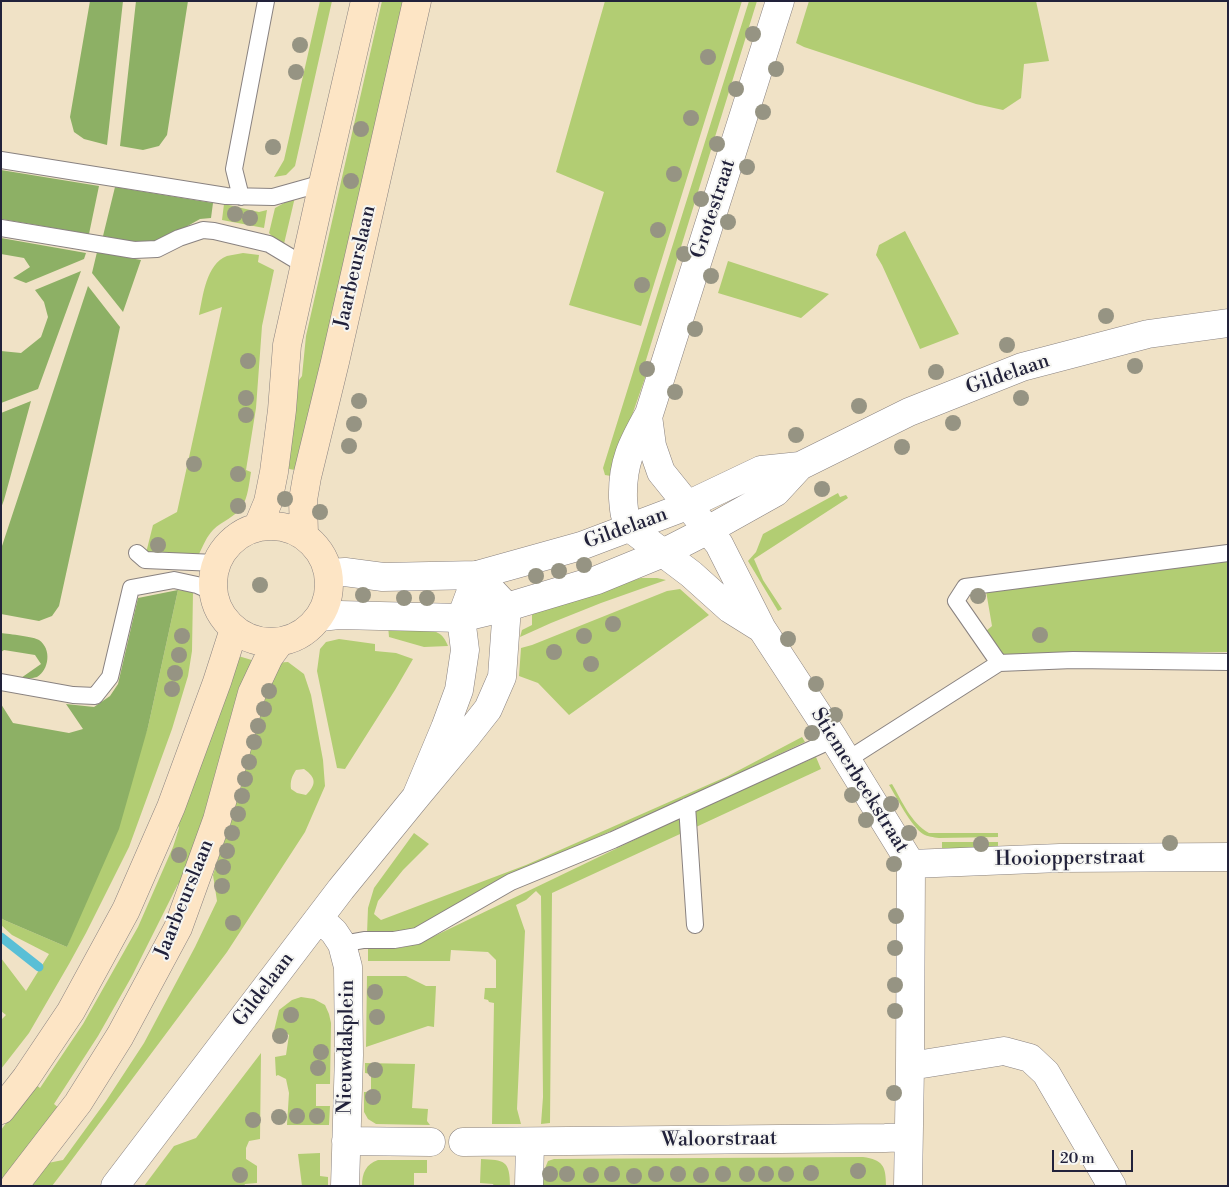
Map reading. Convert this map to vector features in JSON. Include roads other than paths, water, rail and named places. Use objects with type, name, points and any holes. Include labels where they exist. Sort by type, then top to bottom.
[{"type":"main road","points":[[258,526],[268,502],[274,472],[282,410],[287,345],[365,1]]},
{"type":"main road","name":"Jaarbeurslaan","points":[[304,534],[303,500],[307,477],[417,1]]},
{"type":"main road","points":[[274,525],[304,534],[324,558],[329,573],[330,588],[327,603],[320,617],[307,631],[280,642],[264,642],[248,638],[234,629],[224,618],[217,606],[213,592],[213,577],[216,563],[223,550],[233,539],[245,531],[258,526],[274,525]]},
{"type":"main road","points":[[1,1110],[26,1078],[71,1011],[126,910],[171,807],[218,682],[234,629]]},
{"type":"main road","name":"Jaarbeurslaan","points":[[14,1186],[78,1103],[120,1036],[178,928],[217,820],[252,693],[269,657],[280,642]]},
{"type":"street","name":"Grotestraat","points":[[630,528],[624,517],[622,482],[628,454],[648,416],[780,1]]},
{"type":"street","name":"Gildelaan","points":[[329,573],[345,572],[383,577],[477,575],[581,546],[630,528],[687,506],[761,470],[800,466],[909,412],[1022,368],[1148,334],[1228,323]]},
{"type":"street","name":"Grotestraat","points":[[648,416],[652,446],[661,472],[708,530]]},
{"type":"street","name":"Gildelaan","points":[[320,617],[339,615],[462,618],[507,607],[598,580],[663,553],[776,492],[800,466]]},
{"type":"street","points":[[630,528],[663,553]]},
{"type":"street","name":"Stiemerbeekstraat","points":[[708,530],[719,544],[762,629],[841,750],[911,864],[908,1186]]},
{"type":"street","name":"Stiemerbeekstraat","points":[[663,553],[691,574],[730,609],[762,629]]},
{"type":"street","name":"Gildelaan","points":[[416,797],[459,690],[464,650],[462,618],[477,575]]},
{"type":"street","points":[[477,575],[507,607]]},
{"type":"street","name":"Gildelaan","points":[[115,1186],[341,889],[488,709],[502,677],[507,607]]},
{"type":"street","name":"Hooiopperstraat","points":[[911,864],[1060,858],[1228,857]]},
{"type":"street","name":"Nieuwdakplein","points":[[319,918],[334,932],[342,944],[348,967],[345,1186]]},
{"type":"street","points":[[910,1066],[1004,1051],[1030,1058],[1046,1073],[1112,1186]]},
{"type":"street","name":"Waloorstraat","points":[[463,1142],[908,1137]]},
{"type":"street","points":[[346,1141],[431,1142]]},
{"type":"street","points":[[529,1186],[530,1142]]},
{"type":"lane","points":[[241,196],[234,169],[266,1]]},
{"type":"lane","points":[[1,160],[222,195],[273,197],[323,183]]},
{"type":"lane","points":[[1,228],[134,250],[158,249],[179,238],[202,230],[214,231],[268,244],[304,265]]},
{"type":"lane","points":[[137,553],[145,560],[216,563]]},
{"type":"lane","points":[[999,663],[956,601],[965,587],[1228,553]]},
{"type":"lane","points":[[1,682],[73,695],[95,696],[110,677],[131,588],[174,580],[196,585],[213,592]]},
{"type":"lane","points":[[342,944],[364,940],[394,940],[417,936],[511,882],[613,840],[687,806],[841,750],[999,663],[1073,660],[1228,662]]},
{"type":"lane","points":[[687,806],[695,925]]},
{"type":"waterway","points":[[1,937],[39,967]]}]
